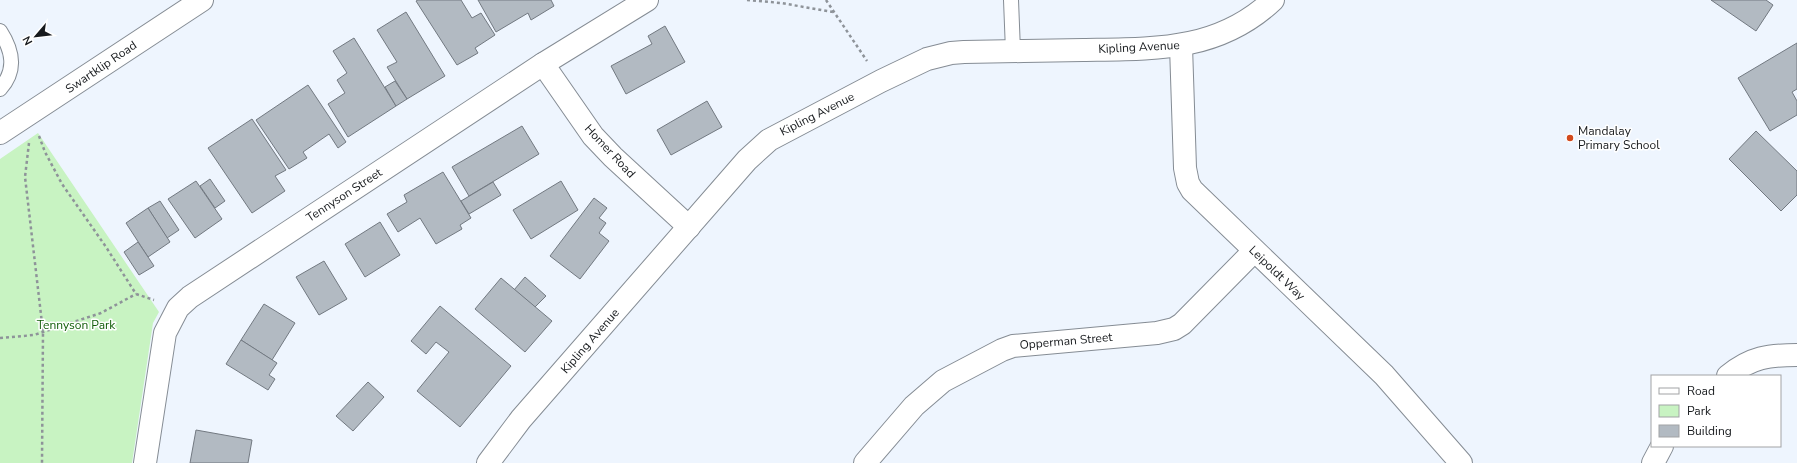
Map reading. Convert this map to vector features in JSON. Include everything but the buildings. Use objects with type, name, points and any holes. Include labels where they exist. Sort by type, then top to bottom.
[{"type":"street","name":"Swartklip Road","points":[[0,134],[202,0]]},
{"type":"street","name":"Tennyson Street","points":[[145,463],[165,333],[178,308],[190,297],[543,64],[647,0]]},
{"type":"street","name":"Kipling Avenue","points":[[488,463],[521,419],[747,160],[768,140],[881,81],[927,59],[937,56],[964,52],[1150,49],[1182,46],[1223,34],[1242,24],[1264,9],[1273,0]]},
{"type":"street","name":"Leipoldt Way","points":[[1182,46],[1185,168],[1188,182],[1197,196],[1384,375],[1461,463]]},
{"type":"street","name":"Homer Road","points":[[543,64],[593,136],[613,157],[689,227]]},
{"type":"street","name":"Opperman Street","points":[[865,463],[914,406],[943,381],[1002,350],[1013,346],[1157,333],[1174,329],[1189,318],[1254,251]]},
{"type":"street","points":[[1729,375],[1741,366],[1767,356],[1797,355]]},
{"type":"street","points":[[1654,463],[1662,447]]},
{"type":"lane","points":[[1011,0],[1013,51]]},
{"type":"lane","points":[[0,31],[7,41],[13,59],[8,78],[0,89]]},
{"type":"path","points":[[747,0],[781,3],[834,12]]},
{"type":"path","points":[[826,0],[881,81]]},
{"type":"path","points":[[32,113],[45,152],[62,184],[106,247],[136,294],[178,308]]},
{"type":"path","points":[[32,113],[25,177],[43,332],[42,463]]},
{"type":"path","points":[[0,338],[34,335],[101,313],[136,294]]},
{"type":"green space","name":"Tennyson Park","points":[[38,133],[159,312],[153,323],[132,463],[0,463],[0,159]]},
{"type":"place","name":"Mandalay Primary School","points":[[1570,138]]}]
